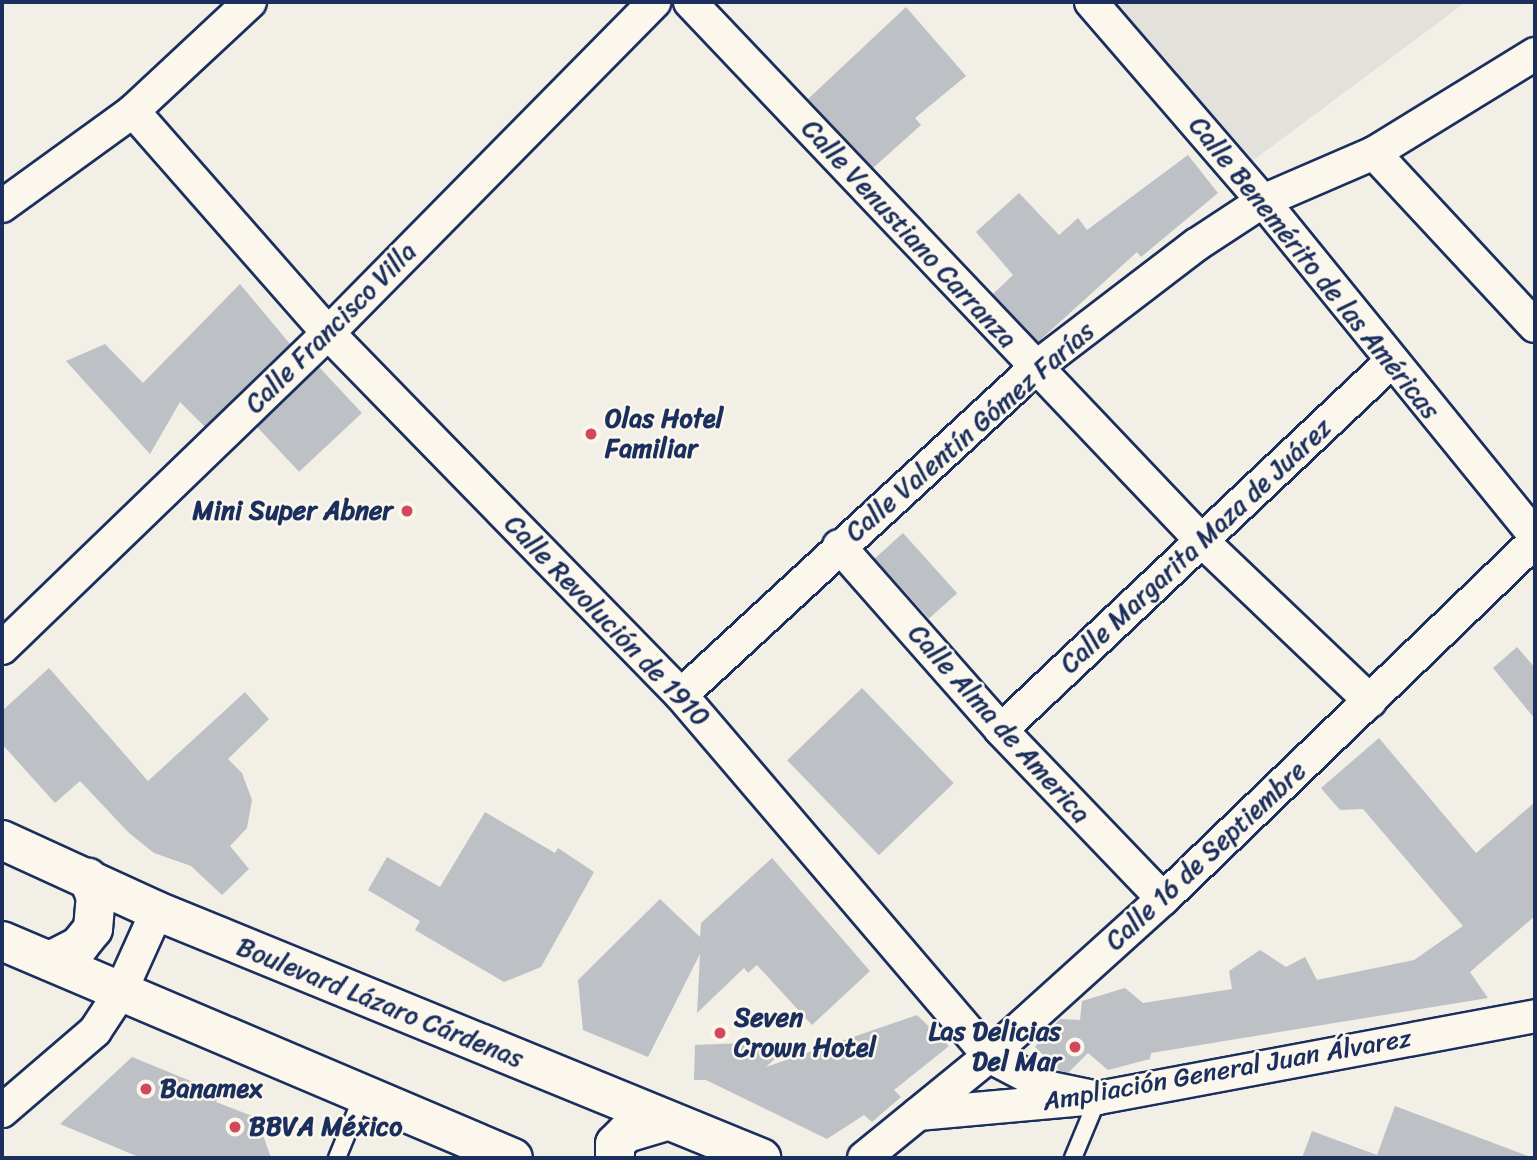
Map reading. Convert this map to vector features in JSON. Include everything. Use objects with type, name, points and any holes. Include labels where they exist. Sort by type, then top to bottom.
[{"type":"main road","name":"Boulevard Lázaro Cárdenas","points":[[2,840],[157,911],[761,1158]]},
{"type":"main road","points":[[50,961],[79,946],[93,929],[96,897],[88,878]]},
{"type":"main road","points":[[2,941],[513,1158]]},
{"type":"main road","points":[[615,1158],[615,1144],[626,1133],[666,1121]]},
{"type":"street","points":[[2,206],[133,111],[250,2]]},
{"type":"street","name":"Calle Francisco Villa","points":[[2,648],[328,333],[654,2]]},
{"type":"street","name":"Calle Venustiano Carranza","points":[[690,2],[1202,541],[1370,701]]},
{"type":"street","name":"Calle Benemérito de las Américas","points":[[1091,2],[1263,201],[1391,362],[1535,536]]},
{"type":"street","name":"Calle Valentín Gómez Farías","points":[[681,695],[839,546],[1035,368],[1227,222],[1263,201],[1374,153],[1535,54]]},
{"type":"street","name":"Calle Revolución de 1910","points":[[133,111],[328,333],[681,695],[989,1056],[1050,1088],[1098,1098]]},
{"type":"street","points":[[1374,153],[1535,326]]},
{"type":"street","name":"Calle Margarita Maza de Juárez","points":[[1001,730],[1391,362]]},
{"type":"street","name":"Calle 16 de Septiembre","points":[[864,1158],[989,1056],[1163,899],[1535,541]]},
{"type":"street","name":"Calle Alma de America","points":[[839,546],[1001,730],[1163,899]]},
{"type":"street","points":[[2,1111],[95,1031],[120,993],[157,911]]},
{"type":"street","name":"Ampliación General Juan Álvarez","points":[[918,1114],[1098,1098],[1535,1016]]},
{"type":"lane","points":[[337,1158],[363,1096]]},
{"type":"lane","points":[[1073,1158],[1098,1098]]},
{"type":"shaded area","points":[[1113,2],[1466,2],[1248,164]]},
{"type":"building","points":[[906,7],[966,76],[915,118],[921,125],[873,168],[808,99]]},
{"type":"building","points":[[1188,155],[1218,193],[1141,257],[1137,252],[1038,342],[993,294],[1013,275],[976,232],[1019,193],[1059,235],[1078,218],[1087,230]]},
{"type":"building","points":[[240,284],[290,344],[205,427],[180,402],[150,454],[66,361],[105,344],[143,383]]},
{"type":"building","points":[[319,367],[362,413],[299,472],[256,426]]},
{"type":"building","points":[[903,533],[957,593],[929,619],[875,558]]},
{"type":"building","points":[[1517,647],[1535,668],[1535,719],[1493,668]]},
{"type":"building","points":[[49,668],[148,781],[245,692],[269,719],[228,759],[242,773],[252,800],[247,828],[230,846],[249,869],[222,895],[191,866],[154,853],[129,833],[80,781],[55,803],[2,744],[2,711]]},
{"type":"building","points":[[862,688],[954,783],[879,855],[787,760]]},
{"type":"building","points":[[1379,738],[1476,853],[1535,802],[1535,916],[1470,972],[1488,998],[1151,1053],[1150,1059],[1108,1070],[1088,1053],[1068,1073],[1060,1071],[1035,1047],[1060,1019],[1080,1020],[1082,1001],[1125,988],[1143,1003],[1232,989],[1229,971],[1260,950],[1286,967],[1305,957],[1317,980],[1414,960],[1463,926],[1363,809],[1340,810],[1321,788]]},
{"type":"building","points":[[485,812],[555,853],[558,848],[594,872],[541,967],[504,982],[415,930],[420,921],[368,890],[387,857],[440,887]]},
{"type":"building","points":[[772,858],[870,971],[812,1025],[757,965],[748,973],[744,968],[697,1013],[700,954],[648,1057],[583,1030],[578,980],[660,899],[700,937],[701,923]]},
{"type":"building","points":[[917,1015],[949,1046],[894,1090],[901,1097],[872,1122],[864,1115],[827,1139],[706,1080],[694,1080],[695,1045],[794,1041],[766,1067]]},
{"type":"building","points":[[132,1057],[220,1093],[216,1102],[257,1118],[271,1158],[141,1158],[60,1124]]},
{"type":"building","points":[[1395,1106],[1528,1156],[1302,1158],[1312,1131],[1377,1155]]},
{"type":"place","name":"Olas Hotel Familiar","points":[[591,434]]},
{"type":"place","name":"Mini Super Abner","points":[[407,511]]},
{"type":"place","name":"Seven Crown Hotel","points":[[720,1033]]},
{"type":"place","name":"Las Delicias Del Mar","points":[[1075,1047]]},
{"type":"place","name":"Banamex","points":[[146,1089]]},
{"type":"place","name":"BBVA México","points":[[235,1127]]}]
